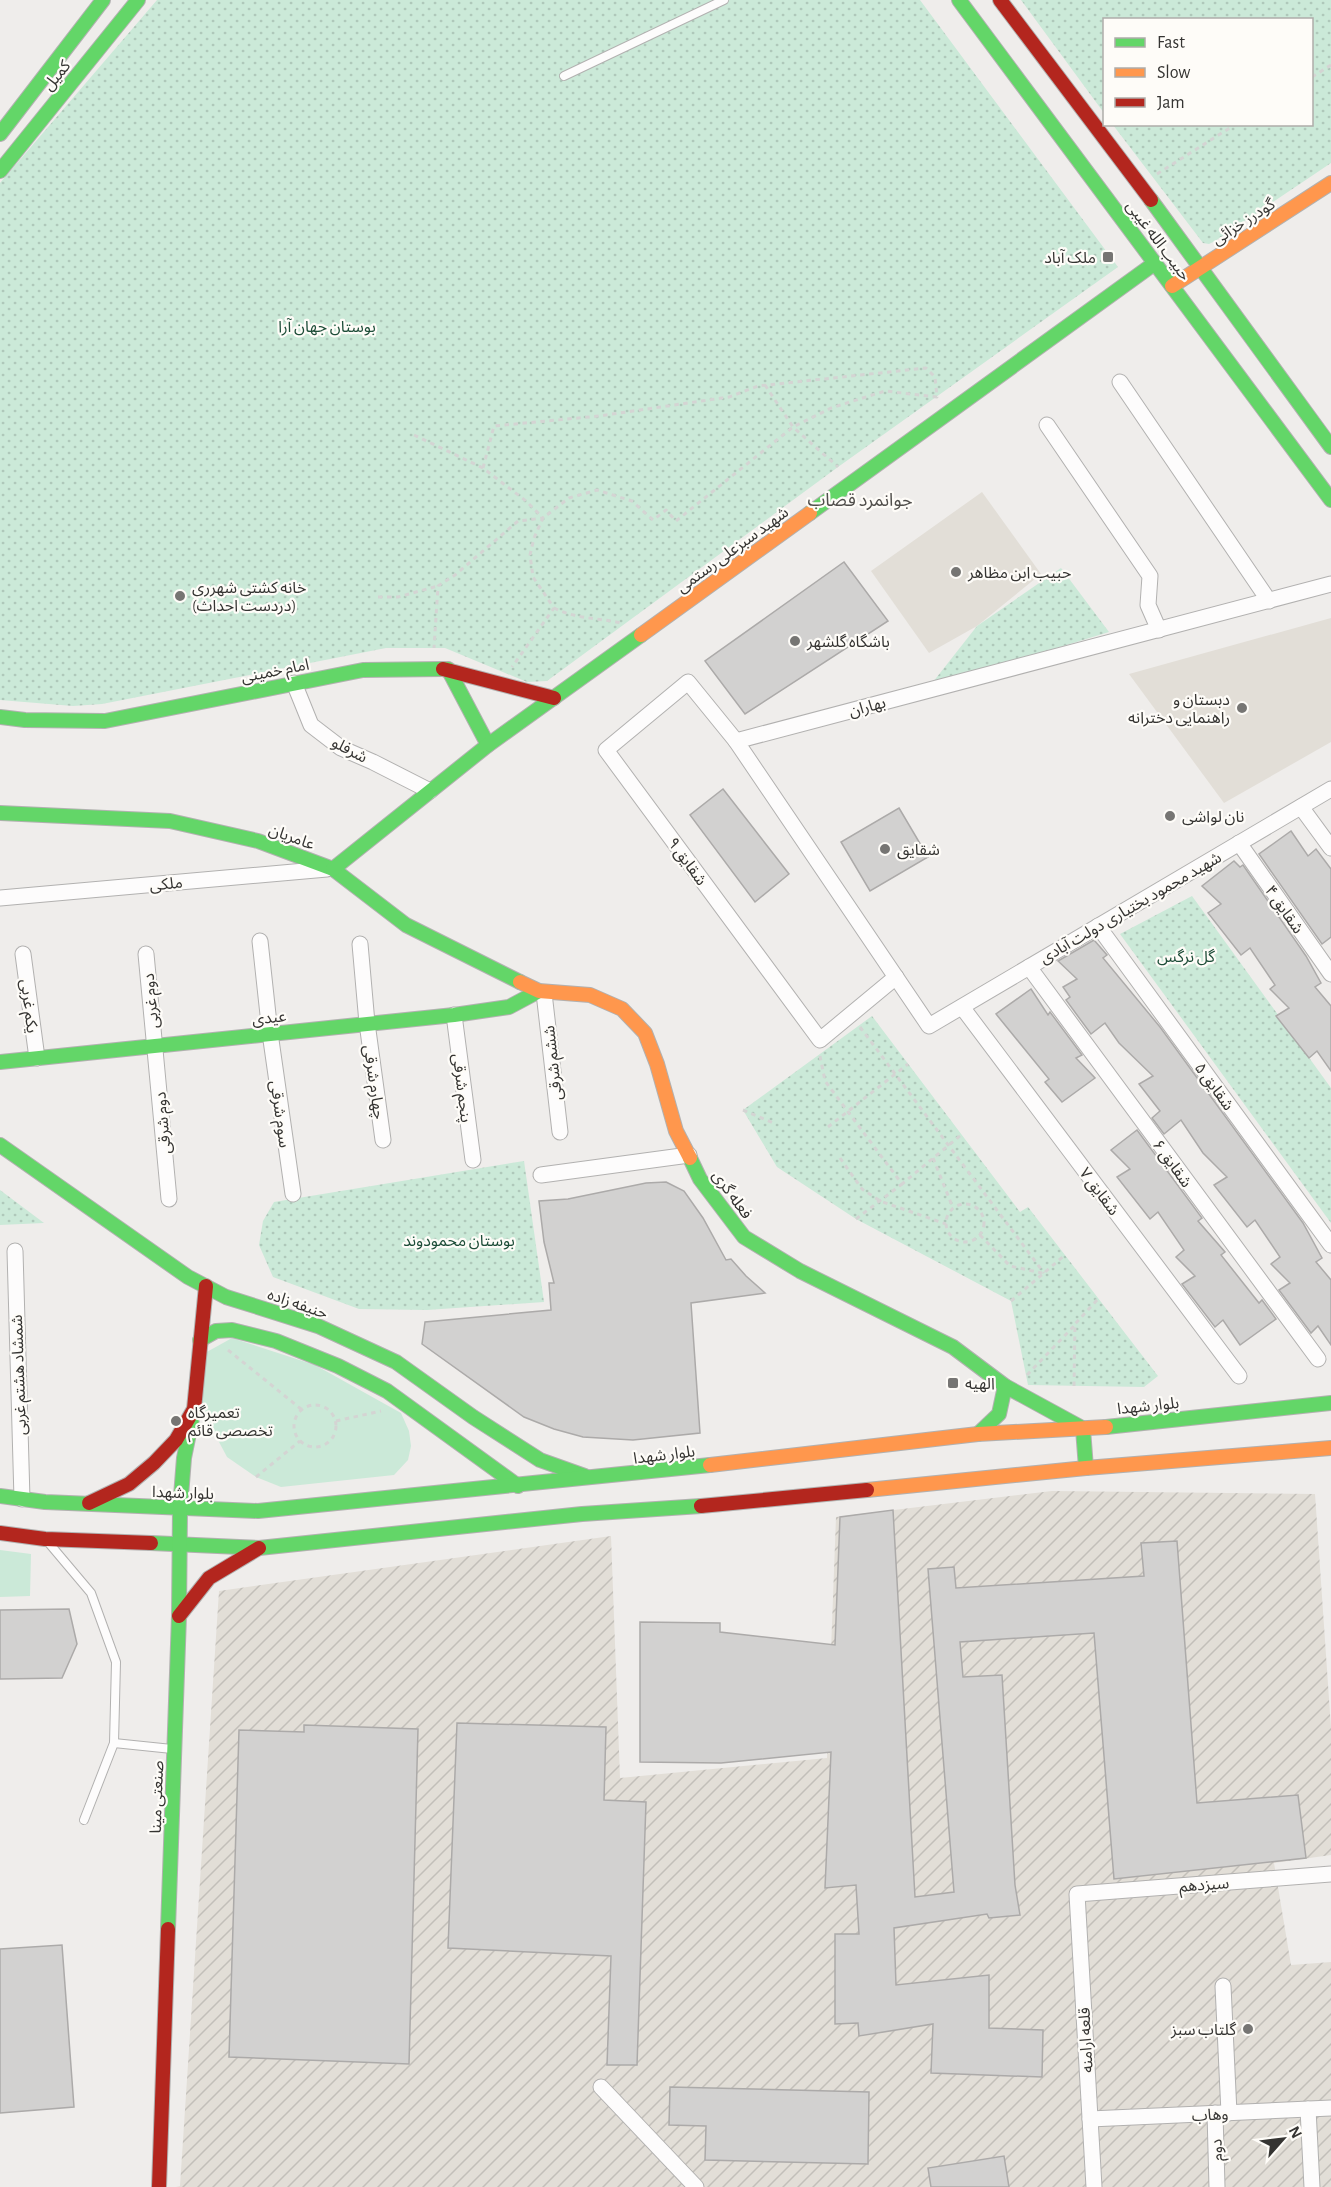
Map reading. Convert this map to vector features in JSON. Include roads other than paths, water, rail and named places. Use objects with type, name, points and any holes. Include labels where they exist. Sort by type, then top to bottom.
[{"type":"street","points":[[0,134],[103,0]]},
{"type":"street","name":"کمیل","points":[[0,171],[138,0]]},
{"type":"street","name":"حبیب الله غیبی","points":[[959,0],[1331,500]]},
{"type":"street","name":"حبیب الله غیبی","points":[[1000,0],[1140,185],[1331,447]]},
{"type":"street","name":"گودرز خزائی","points":[[1172,286],[1331,183]]},
{"type":"street","name":"شهید سبزعلی رستمی","points":[[333,868],[488,746],[1155,263]]},
{"type":"street","points":[[1120,382],[1269,601]]},
{"type":"street","points":[[1047,425],[1150,576],[1149,605],[1159,630]]},
{"type":"street","name":"بهاران","points":[[736,741],[1331,584]]},
{"type":"street","name":"امام خمینی","points":[[0,717],[25,720],[105,721],[363,669],[448,669],[554,698]]},
{"type":"street","points":[[448,669],[488,746]]},
{"type":"street","name":"شقایق ۹","points":[[736,741],[688,682],[606,750],[820,1040],[896,977]]},
{"type":"street","name":"شرفلو","points":[[294,683],[311,725],[340,748],[374,762],[430,791]]},
{"type":"street","points":[[736,741],[896,977]]},
{"type":"street","name":"شهید محمود بختیاری دولت آبادی","points":[[896,977],[929,1026],[1331,789]]},
{"type":"street","points":[[1301,807],[1331,848]]},
{"type":"street","name":"عامریان","points":[[0,813],[170,821],[258,841],[333,868],[406,925],[541,992]]},
{"type":"street","name":"شقایق ۴","points":[[1239,843],[1331,974]]},
{"type":"street","name":"ملکی","points":[[0,898],[333,868]]},
{"type":"street","name":"شقایق ۵","points":[[1098,926],[1331,1245]]},
{"type":"street","name":"سوم شرقی","points":[[260,940],[270,1033],[293,1194]]},
{"type":"street","name":"چهارم شرقی","points":[[360,944],[367,1023],[383,1140]]},
{"type":"street","name":"یکم غربی","points":[[24,954],[37,1058]]},
{"type":"street","name":"دوم غربی","points":[[146,954],[155,1047]]},
{"type":"street","name":"شقایق ۶","points":[[1029,967],[1318,1359]]},
{"type":"street","name":"عیدی","points":[[0,1062],[367,1023],[454,1016],[509,1007],[541,992]]},
{"type":"street","name":"ششم شرقی","points":[[541,992],[560,1132]]},
{"type":"street","name":"فعله گری","points":[[541,992],[590,995],[622,1009],[645,1033],[657,1064],[676,1131],[700,1179],[744,1237],[800,1271],[953,1347],[1005,1386],[1083,1429]]},
{"type":"street","name":"شقایق ۷","points":[[962,1007],[1239,1376]]},
{"type":"street","name":"پنجم شرقی","points":[[454,1016],[473,1160]]},
{"type":"street","name":"دوم شرقی","points":[[155,1047],[169,1199]]},
{"type":"street","name":"حنیفه زاده","points":[[0,1145],[188,1277],[226,1297],[318,1326],[396,1362],[473,1417],[540,1460],[593,1478]]},
{"type":"street","points":[[541,1175],[688,1155]]},
{"type":"street","name":"شمشاد هشتم غربی","points":[[15,1251],[22,1499]]},
{"type":"street","name":"صنعتی مینا","points":[[159,2187],[179,1616],[178,1545],[184,1458],[194,1409],[206,1286]]},
{"type":"street","points":[[200,1340],[216,1331],[232,1330],[276,1341],[338,1366],[387,1391],[518,1486]]},
{"type":"street","points":[[978,1434],[996,1420],[1003,1406],[1005,1386]]},
{"type":"street","name":"بلوار شهدا","points":[[0,1496],[89,1504],[258,1511],[593,1478],[978,1434],[1083,1429],[1331,1403]]},
{"type":"street","points":[[89,1504],[129,1484],[154,1463],[177,1440],[194,1409]]},
{"type":"street","points":[[1083,1429],[1086,1468]]},
{"type":"street","points":[[0,1533],[45,1539],[259,1548],[582,1514],[703,1506],[1086,1468],[1331,1448]]},
{"type":"street","points":[[179,1616],[209,1578],[259,1548]]},
{"type":"street","name":"سیزدهم","points":[[1077,1894],[1331,1874]]},
{"type":"street","name":"قلعه ارامنه","points":[[1077,1894],[1094,2187]]},
{"type":"street","name":"دوم","points":[[1217,2187],[1222,2113],[1223,1986]]},
{"type":"street","points":[[601,2087],[696,2187]]},
{"type":"street","name":"وهاب","points":[[1090,2119],[1331,2108]]},
{"type":"street","points":[[1308,2109],[1312,2187]]},
{"type":"lane","points":[[564,76],[724,0]]},
{"type":"lane","points":[[45,1539],[91,1593],[116,1662],[114,1743],[84,1820]]},
{"type":"lane","points":[[114,1743],[174,1749]]},
{"type":"place","name":"ملک آباد","points":[[1108,257]]},
{"type":"place","name":"حبیب ابن مظاهر","points":[[956,572]]},
{"type":"place","name":"خانه کشتی شهرری (دردست احداث)","points":[[180,596]]},
{"type":"place","name":"باشگاه گلشهر","points":[[795,641]]},
{"type":"place","name":"دبستان و راهنمایی دخترانه","points":[[1242,708]]},
{"type":"place","name":"نان لواشی","points":[[1170,816]]},
{"type":"place","name":"شقایق","points":[[885,849]]},
{"type":"place","name":"الهیه","points":[[953,1383]]},
{"type":"place","name":"تعمیرگاه تخصصی قائم","points":[[176,1421]]},
{"type":"place","name":"گلتاب سبز","points":[[1248,2029]]},
{"type":"district","name":"جوانمرد قصاب","points":[[860,500]]},
{"type":"park label","name":"بوستان جهان آرا","points":[[327,326]]},
{"type":"park label","name":"گل نرگس","points":[[1186,956]]},
{"type":"park label","name":"بوستان محمودوند","points":[[459,1240]]}]
